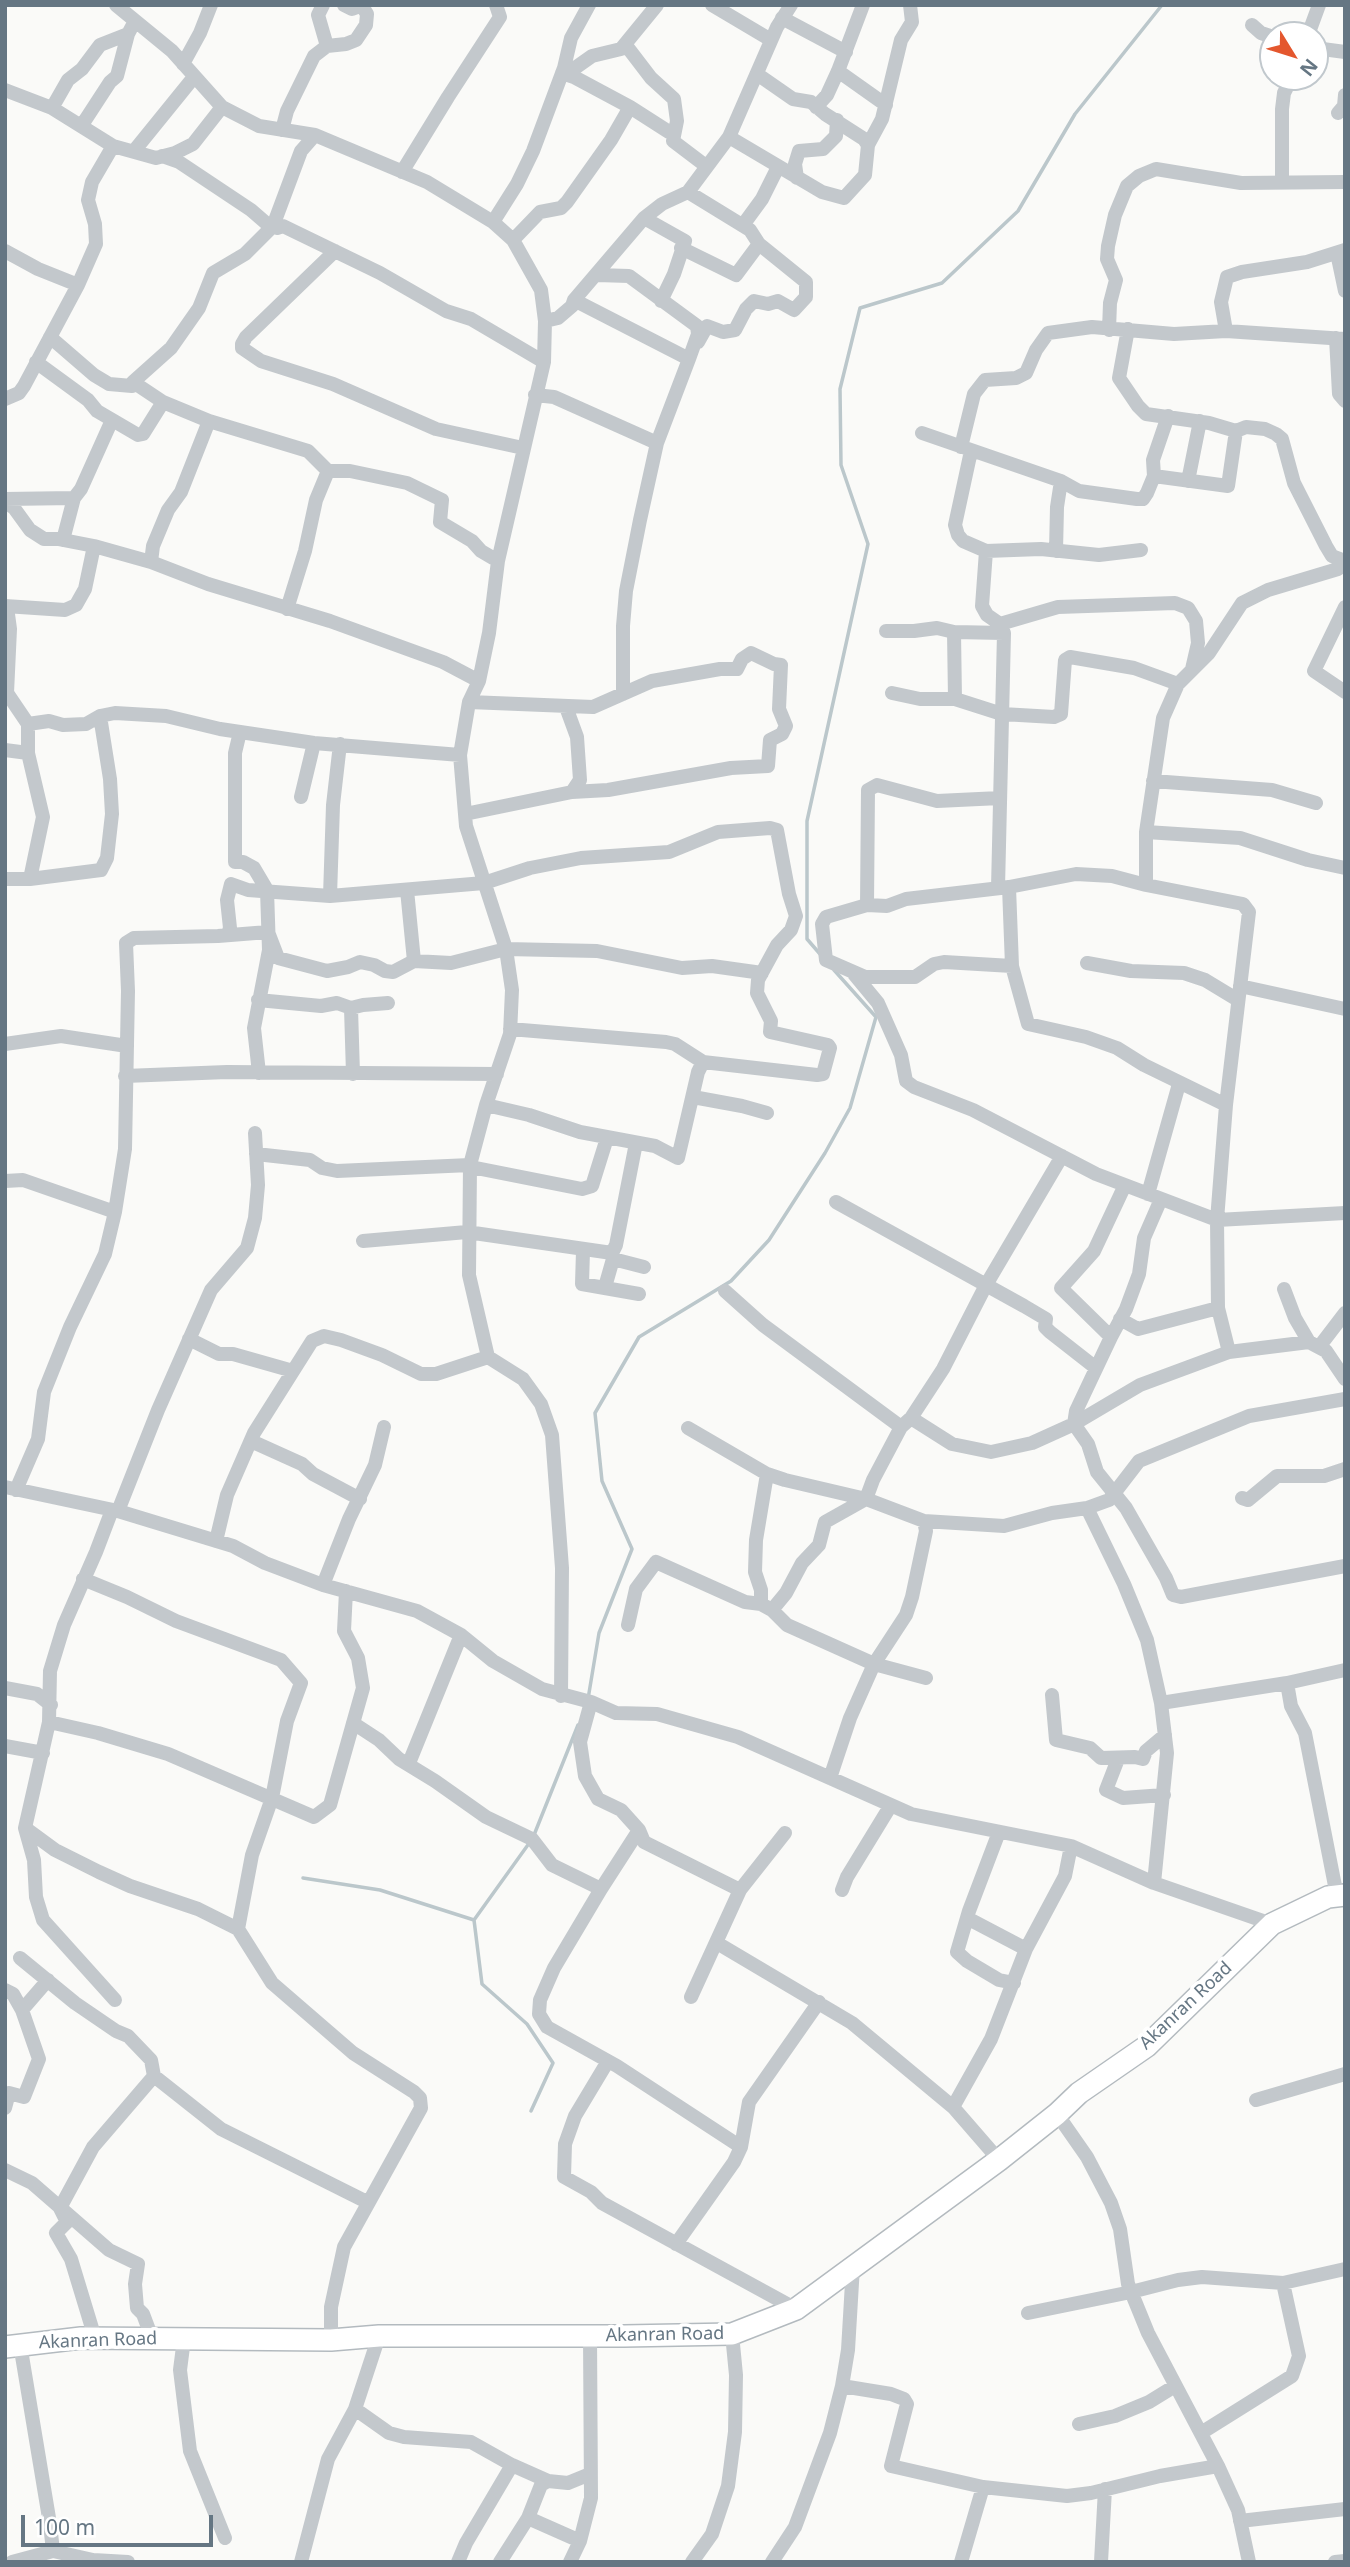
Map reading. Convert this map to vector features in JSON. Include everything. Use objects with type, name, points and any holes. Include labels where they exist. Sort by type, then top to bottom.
[{"type":"main road","name":"Akanran Road","points":[[13,2345],[94,2338],[331,2340],[379,2336],[732,2334],[796,2309],[999,2160],[1079,2093],[1147,2046],[1272,1924],[1304,1907],[1328,1897],[1341,1895]]},
{"type":"street","points":[[116,5],[132,28],[172,51],[222,107],[259,126],[315,135],[427,182],[493,222],[513,240],[541,290],[545,321],[544,362],[498,561],[489,633],[479,681],[469,702],[460,755],[465,814],[472,852],[506,949],[512,990],[510,1029],[470,1166],[467,1232],[469,1275],[488,1357],[523,1379],[541,1404],[552,1435],[562,1568],[561,1696]]},
{"type":"street","points":[[183,64],[211,5]]},
{"type":"street","points":[[323,5],[318,15],[327,46]]},
{"type":"street","points":[[282,130],[287,111],[314,56],[327,46],[356,40],[366,25],[367,14],[363,6],[352,9],[344,5]]},
{"type":"street","points":[[402,172],[500,17],[496,5]]},
{"type":"street","points":[[493,222],[522,173],[563,71],[571,38],[589,5]]},
{"type":"street","points":[[563,71],[575,68],[592,56],[621,49],[657,5]]},
{"type":"street","points":[[712,5],[771,40]]},
{"type":"street","points":[[729,137],[822,192],[844,198],[865,175],[869,145],[886,105],[901,40],[912,22],[910,5]]},
{"type":"street","points":[[816,107],[827,95],[846,52],[856,7]]},
{"type":"street","points":[[545,321],[558,318],[572,306],[574,300],[644,218],[662,204],[688,192],[729,137],[786,12],[846,52]]},
{"type":"street","points":[[1252,25],[1259,31]]},
{"type":"street","points":[[52,108],[68,80],[82,69],[100,45],[132,28]]},
{"type":"street","points":[[82,125],[110,82],[117,76],[132,28]]},
{"type":"street","points":[[625,44],[651,78],[674,99],[677,121],[673,141],[706,166]]},
{"type":"street","points":[[563,71],[669,131],[675,130]]},
{"type":"street","points":[[838,71],[886,105]]},
{"type":"street","points":[[757,74],[793,99],[811,102],[869,145]]},
{"type":"street","points":[[134,151],[194,77]]},
{"type":"street","points":[[5,90],[52,108],[113,146],[156,158],[193,144],[222,107]]},
{"type":"street","points":[[1282,181],[1282,109],[1285,91]]},
{"type":"street","points":[[1338,113],[1344,106],[1345,95]]},
{"type":"street","points":[[513,240],[540,212],[561,208],[567,202],[611,140],[630,107]]},
{"type":"street","points":[[797,178],[795,164],[799,150],[823,149],[836,136],[837,120]]},
{"type":"street","points":[[50,337],[93,375],[109,384],[132,386],[133,382],[171,348],[199,308],[213,273],[245,254],[273,226],[301,151],[315,135]]},
{"type":"street","points":[[5,398],[19,393],[78,285],[96,244],[95,224],[88,200],[92,182],[113,146]]},
{"type":"street","points":[[162,156],[179,162],[276,228],[283,226],[380,273],[446,311],[471,319],[544,362]]},
{"type":"street","points":[[743,225],[762,199],[778,167]]},
{"type":"street","points":[[1109,330],[1110,303],[1116,280],[1107,259],[1108,246],[1115,215],[1127,186],[1139,176],[1156,169],[1241,183],[1345,182]]},
{"type":"street","points":[[688,192],[750,230],[759,244],[806,282],[806,297],[794,310],[778,301],[768,304],[754,302],[746,309],[734,330],[723,332],[707,326],[689,359]]},
{"type":"street","points":[[644,218],[685,241],[662,301]]},
{"type":"street","points":[[681,248],[736,275],[759,244]]},
{"type":"street","points":[[5,251],[38,270],[78,285]]},
{"type":"street","points":[[335,251],[246,337],[242,348],[261,362],[333,384],[436,429],[523,448]]},
{"type":"street","points":[[1226,331],[1221,302],[1227,277],[1242,272],[1307,262],[1341,251],[1345,290]]},
{"type":"street","points":[[597,275],[629,276],[687,317],[697,326],[698,334],[657,443],[626,591],[623,694]]},
{"type":"street","points":[[574,300],[689,359]]},
{"type":"street","points":[[1141,550],[1099,555],[1056,551],[986,551],[963,541],[958,535],[956,526],[974,394],[985,380],[1016,379],[1026,373],[1035,350],[1048,332],[1092,327],[1174,334],[1226,331],[1340,338],[1339,394],[1345,401]]},
{"type":"street","points":[[1128,330],[1119,378],[1146,414],[1200,421],[1236,431]]},
{"type":"street","points":[[36,362],[88,400],[97,411],[138,435],[144,433],[163,401]]},
{"type":"street","points":[[133,382],[163,401],[209,421],[308,451],[328,471],[350,471],[407,483],[442,500],[440,522],[498,561]]},
{"type":"street","points":[[535,395],[554,397],[657,443]]},
{"type":"street","points":[[922,433],[1060,481],[1079,491],[1143,499],[1154,476],[1153,460],[1168,416]]},
{"type":"street","points":[[63,540],[74,498],[81,489],[112,421]]},
{"type":"street","points":[[151,562],[153,546],[168,510],[181,492],[209,421]]},
{"type":"street","points":[[1188,481],[1200,421]]},
{"type":"street","points":[[1146,885],[1146,832],[1163,718],[1178,684],[1209,653],[1242,603],[1268,590],[1343,568],[1326,546],[1294,483],[1282,439],[1265,429],[1246,427],[1236,431]]},
{"type":"street","points":[[1154,476],[1228,486],[1236,431]]},
{"type":"street","points":[[287,609],[305,551],[316,500],[328,471]]},
{"type":"street","points":[[1056,551],[1060,481]]},
{"type":"street","points":[[5,500],[74,498]]},
{"type":"street","points":[[5,500],[30,530],[44,539],[94,546],[151,562],[208,584],[330,621],[443,662],[479,681]]},
{"type":"street","points":[[30,879],[43,817],[28,753],[28,724],[7,693],[10,629],[6,607],[65,610],[76,605],[85,589],[94,546]]},
{"type":"street","points":[[986,551],[982,606],[987,615],[1002,629],[1000,798],[1004,887],[1012,966],[1028,1024],[1086,1037],[1117,1048],[1180,1084],[1226,1105]]},
{"type":"street","points":[[887,631],[937,628],[954,632],[1002,629],[1058,607],[1175,603],[1188,608],[1196,621],[1198,643],[1192,670]]},
{"type":"street","points":[[1345,607],[1314,671],[1345,692]]},
{"type":"street","points":[[954,632],[954,699]]},
{"type":"street","points":[[465,814],[572,792],[608,790],[731,768],[768,766],[771,740],[782,734],[786,726],[779,709],[781,665],[751,653],[742,659],[737,669],[720,669],[652,681],[593,707],[469,702]]},
{"type":"street","points":[[892,694],[920,699],[954,699],[1002,714],[1054,717],[1063,709],[1065,660],[1070,657],[1134,668],[1178,684]]},
{"type":"street","points":[[566,707],[577,737],[580,780],[572,792]]},
{"type":"street","points":[[28,724],[49,720],[63,725],[86,724],[100,716],[115,713],[166,716],[240,732],[314,743],[460,755]]},
{"type":"street","points":[[5,879],[30,879],[101,870],[107,858],[112,814],[110,779],[100,716]]},
{"type":"street","points":[[240,732],[235,753],[235,862],[254,868],[267,890],[269,950],[254,1028],[259,1073]]},
{"type":"street","points":[[300,797],[314,743]]},
{"type":"street","points":[[330,896],[333,805],[340,744]]},
{"type":"street","points":[[5,750],[28,753]]},
{"type":"street","points":[[1153,781],[1272,790],[1316,803]]},
{"type":"street","points":[[867,905],[868,790],[877,785],[937,801],[1000,798]]},
{"type":"street","points":[[228,934],[230,928],[227,900],[231,884],[248,890],[330,896],[484,883],[530,868],[581,858],[669,852],[718,832],[770,828],[777,830],[796,916],[791,930],[777,946],[758,980],[757,992],[771,1021],[770,1032],[828,1045],[830,1048],[823,1074],[703,1062],[675,1044],[666,1042],[510,1029]]},
{"type":"street","points":[[1146,832],[1240,838],[1308,860],[1345,868]]},
{"type":"street","points":[[1012,966],[944,962],[934,964],[915,977],[865,977],[826,960],[822,924],[826,917],[867,905],[887,906],[906,899],[1004,887],[1076,874],[1112,876],[1243,904],[1249,912],[1226,1105],[1217,1220],[1218,1308],[1228,1352]]},
{"type":"street","points":[[407,890],[414,961]]},
{"type":"street","points":[[268,932],[278,958],[327,971],[360,962],[393,972],[414,961],[451,963],[506,949],[597,951],[682,968],[712,966],[762,973]]},
{"type":"street","points":[[268,932],[134,938],[126,943],[128,1046],[125,1076],[125,1149],[115,1212],[105,1254],[70,1327],[44,1392],[38,1439],[11,1488],[115,1511],[216,1541],[323,1585],[417,1611],[461,1635],[494,1661],[542,1689],[561,1696],[616,1713],[657,1714],[738,1737],[911,1814],[1070,1846],[1154,1883],[1272,1924]]},
{"type":"street","points":[[1087,963],[1130,971],[1184,973],[1239,993],[1345,1009]]},
{"type":"street","points":[[853,973],[878,1003],[901,1055],[906,1081],[914,1087],[973,1110],[1096,1174],[1217,1220],[1345,1213]]},
{"type":"street","points":[[258,1000],[321,1006],[337,1003],[351,1009],[363,1004],[388,1003]]},
{"type":"street","points":[[351,1009],[353,1074]]},
{"type":"street","points":[[5,1044],[61,1036],[128,1046]]},
{"type":"street","points":[[486,1105],[607,1139],[655,1146],[678,1158],[703,1062]]},
{"type":"street","points":[[125,1076],[259,1073],[497,1074]]},
{"type":"street","points":[[1180,1084],[1144,1238],[1139,1273],[1126,1310],[1076,1411],[1074,1424],[1088,1444],[1097,1472],[1133,1519],[1173,1595],[1181,1597],[1345,1566]]},
{"type":"street","points":[[692,1097],[767,1113]]},
{"type":"street","points":[[115,2000],[43,1920],[36,1897],[34,1860],[25,1828],[49,1722],[50,1671],[64,1625],[83,1579],[211,1290],[247,1248],[255,1218],[258,1185],[255,1133]]},
{"type":"street","points":[[256,1154],[310,1160],[323,1168],[337,1171],[470,1166],[582,1189],[592,1186],[607,1139]]},
{"type":"street","points":[[605,1287],[636,1143]]},
{"type":"street","points":[[628,1625],[636,1589],[656,1562],[745,1602],[767,1607],[786,1593],[802,1563],[819,1545],[825,1522],[866,1499],[873,1480],[906,1422],[943,1369],[986,1285],[1062,1156]]},
{"type":"street","points":[[5,1181],[23,1180],[115,1212]]},
{"type":"street","points":[[1111,1337],[1061,1289],[1094,1251],[1125,1185]]},
{"type":"street","points":[[836,1202],[1046,1319],[1045,1326],[1050,1332],[1096,1368]]},
{"type":"street","points":[[363,1241],[467,1232],[612,1256],[644,1267]]},
{"type":"street","points":[[583,1251],[582,1284],[639,1294]]},
{"type":"street","points":[[1284,1289],[1295,1318],[1314,1344],[1326,1351],[1345,1379]]},
{"type":"street","points":[[725,1291],[763,1325],[906,1422],[952,1444],[991,1452],[1032,1443],[1074,1424],[1140,1385],[1228,1352],[1314,1344],[1345,1313]]},
{"type":"street","points":[[1120,1319],[1138,1329],[1218,1308]]},
{"type":"street","points":[[216,1541],[227,1495],[251,1441],[312,1341],[324,1336],[341,1340],[382,1355],[421,1374],[436,1374],[488,1357]]},
{"type":"street","points":[[189,1339],[219,1354],[233,1353],[293,1371]]},
{"type":"street","points":[[688,1428],[767,1474],[866,1499],[923,1521],[1004,1525],[1052,1513],[1087,1508],[1109,1500],[1139,1461],[1249,1416],[1345,1399]]},
{"type":"street","points":[[323,1585],[349,1519],[375,1465],[384,1427]]},
{"type":"street","points":[[251,1441],[291,1458],[313,1474],[360,1499]]},
{"type":"street","points":[[1242,1499],[1248,1500],[1277,1475],[1324,1476],[1345,1469]]},
{"type":"street","points":[[767,1474],[756,1540],[755,1572],[767,1607],[787,1625],[874,1664],[926,1678]]},
{"type":"street","points":[[1087,1508],[1125,1584],[1147,1640],[1161,1703],[1167,1753],[1154,1883]]},
{"type":"street","points":[[830,1778],[850,1718],[874,1664],[906,1615],[926,1531],[923,1521]]},
{"type":"street","points":[[83,1579],[176,1621],[281,1660],[301,1684],[286,1721],[272,1798],[252,1855],[239,1929]]},
{"type":"street","points":[[49,1722],[99,1732],[168,1754],[314,1817],[330,1805],[363,1688],[358,1658],[344,1631],[346,1591]]},
{"type":"street","points":[[409,1763],[461,1635]]},
{"type":"street","points":[[1161,1703],[1287,1683],[1345,1670]]},
{"type":"street","points":[[1287,1683],[1291,1706],[1305,1733],[1341,1895]]},
{"type":"street","points":[[5,1688],[37,1694],[51,1705]]},
{"type":"street","points":[[1052,1695],[1056,1740],[1090,1748],[1101,1758],[1143,1759],[1146,1751],[1165,1735]]},
{"type":"street","points":[[586,1702],[580,1742],[585,1776],[598,1799],[621,1810],[639,1830],[644,1842],[740,1891]]},
{"type":"street","points":[[353,1723],[379,1740],[399,1759],[409,1763],[486,1817],[532,1839],[552,1865],[601,1889]]},
{"type":"street","points":[[5,1746],[43,1753]]},
{"type":"street","points":[[1118,1759],[1106,1790],[1123,1798],[1164,1795]]},
{"type":"street","points":[[842,1890],[847,1877],[891,1805]]},
{"type":"street","points":[[25,1828],[55,1850],[99,1872],[198,1909],[239,1929],[272,1983],[353,2053],[414,2092],[419,2098],[421,2108],[344,2247],[331,2306],[331,2340]]},
{"type":"street","points":[[639,1830],[554,1968],[540,2000],[539,2014],[547,2027],[608,2061],[741,2147]]},
{"type":"street","points":[[999,1832],[957,1952],[999,1980],[1014,1983]]},
{"type":"street","points":[[691,1997],[740,1891],[785,1833]]},
{"type":"street","points":[[953,2108],[991,2039],[1026,1949],[1065,1876],[1070,1846]]},
{"type":"street","points":[[967,1918],[1026,1949]]},
{"type":"street","points":[[717,1943],[852,2023],[953,2108],[999,2160]]},
{"type":"street","points":[[20,1958],[75,2003],[139,2045],[151,2060],[154,2076],[221,2129],[367,2202]]},
{"type":"street","points":[[22,2010],[48,1980]]},
{"type":"street","points":[[5,1990],[13,1994],[22,2010],[39,2059],[24,2096],[9,2093],[5,2108]]},
{"type":"street","points":[[676,2244],[727,2172],[741,2147],[749,2102],[819,2002]]},
{"type":"street","points":[[608,2061],[575,2116],[565,2144],[564,2177],[591,2192],[603,2203],[796,2309]]},
{"type":"street","points":[[1256,2100],[1345,2074]]},
{"type":"street","points":[[60,2208],[93,2147],[154,2076]]},
{"type":"street","points":[[1057,2114],[1087,2157],[1111,2203],[1119,2229],[1131,2292],[1148,2333],[1218,2466],[1238,2510],[1249,2562]]},
{"type":"street","points":[[5,2170],[32,2183],[109,2250],[138,2264],[135,2284],[137,2308],[143,2314],[152,2338]]},
{"type":"street","points":[[60,2208],[67,2222],[55,2233],[71,2259],[94,2338]]},
{"type":"street","points":[[772,2562],[795,2527],[830,2433],[848,2350],[853,2266]]},
{"type":"street","points":[[1028,2313],[1178,2280],[1202,2277],[1283,2283],[1345,2269]]},
{"type":"street","points":[[1201,2433],[1292,2376],[1299,2356],[1283,2283]]},
{"type":"street","points":[[692,2562],[712,2534],[728,2486],[735,2432],[736,2375],[732,2334]]},
{"type":"street","points":[[301,2562],[328,2459],[355,2409],[379,2336]]},
{"type":"street","points":[[570,2562],[580,2541],[591,2498],[590,2336]]},
{"type":"street","points":[[184,2339],[180,2370],[191,2451],[225,2538]]},
{"type":"street","points":[[13,2345],[50,2525],[44,2556]]},
{"type":"street","points":[[842,2386],[891,2394],[904,2399],[907,2404],[891,2466],[983,2487],[1067,2496],[1218,2466]]},
{"type":"street","points":[[1079,2424],[1115,2416],[1149,2402],[1175,2386]]},
{"type":"street","points":[[355,2409],[389,2433],[404,2437],[471,2442],[548,2481],[568,2483],[590,2474]]},
{"type":"street","points":[[458,2562],[466,2543],[512,2465]]},
{"type":"street","points":[[507,2559],[528,2518],[535,2495],[541,2485],[548,2481]]},
{"type":"street","points":[[961,2562],[983,2487]]},
{"type":"street","points":[[1101,2562],[1105,2488]]},
{"type":"street","points":[[1240,2521],[1345,2508]]},
{"type":"street","points":[[528,2518],[580,2541]]},
{"type":"street","points":[[12,2562],[44,2556],[128,2562]]},
{"type":"street","points":[[1335,2562],[1345,2561]]},
{"type":"waterway","points":[[820,954],[807,939],[807,821],[868,544],[841,465],[840,389],[860,308],[942,283],[1018,211],[1075,114],[1162,5]]},
{"type":"waterway","points":[[588,1699],[599,1633],[632,1549],[602,1481],[595,1413],[639,1337],[731,1281],[769,1240],[825,1153],[850,1108],[876,1017],[834,970]]},
{"type":"waterway","points":[[534,1835],[578,1725]]},
{"type":"waterway","points":[[530,1842],[474,1920],[482,1984],[527,2024],[553,2063],[531,2111]]},
{"type":"waterway","points":[[303,1878],[380,1890],[474,1920]]}]
